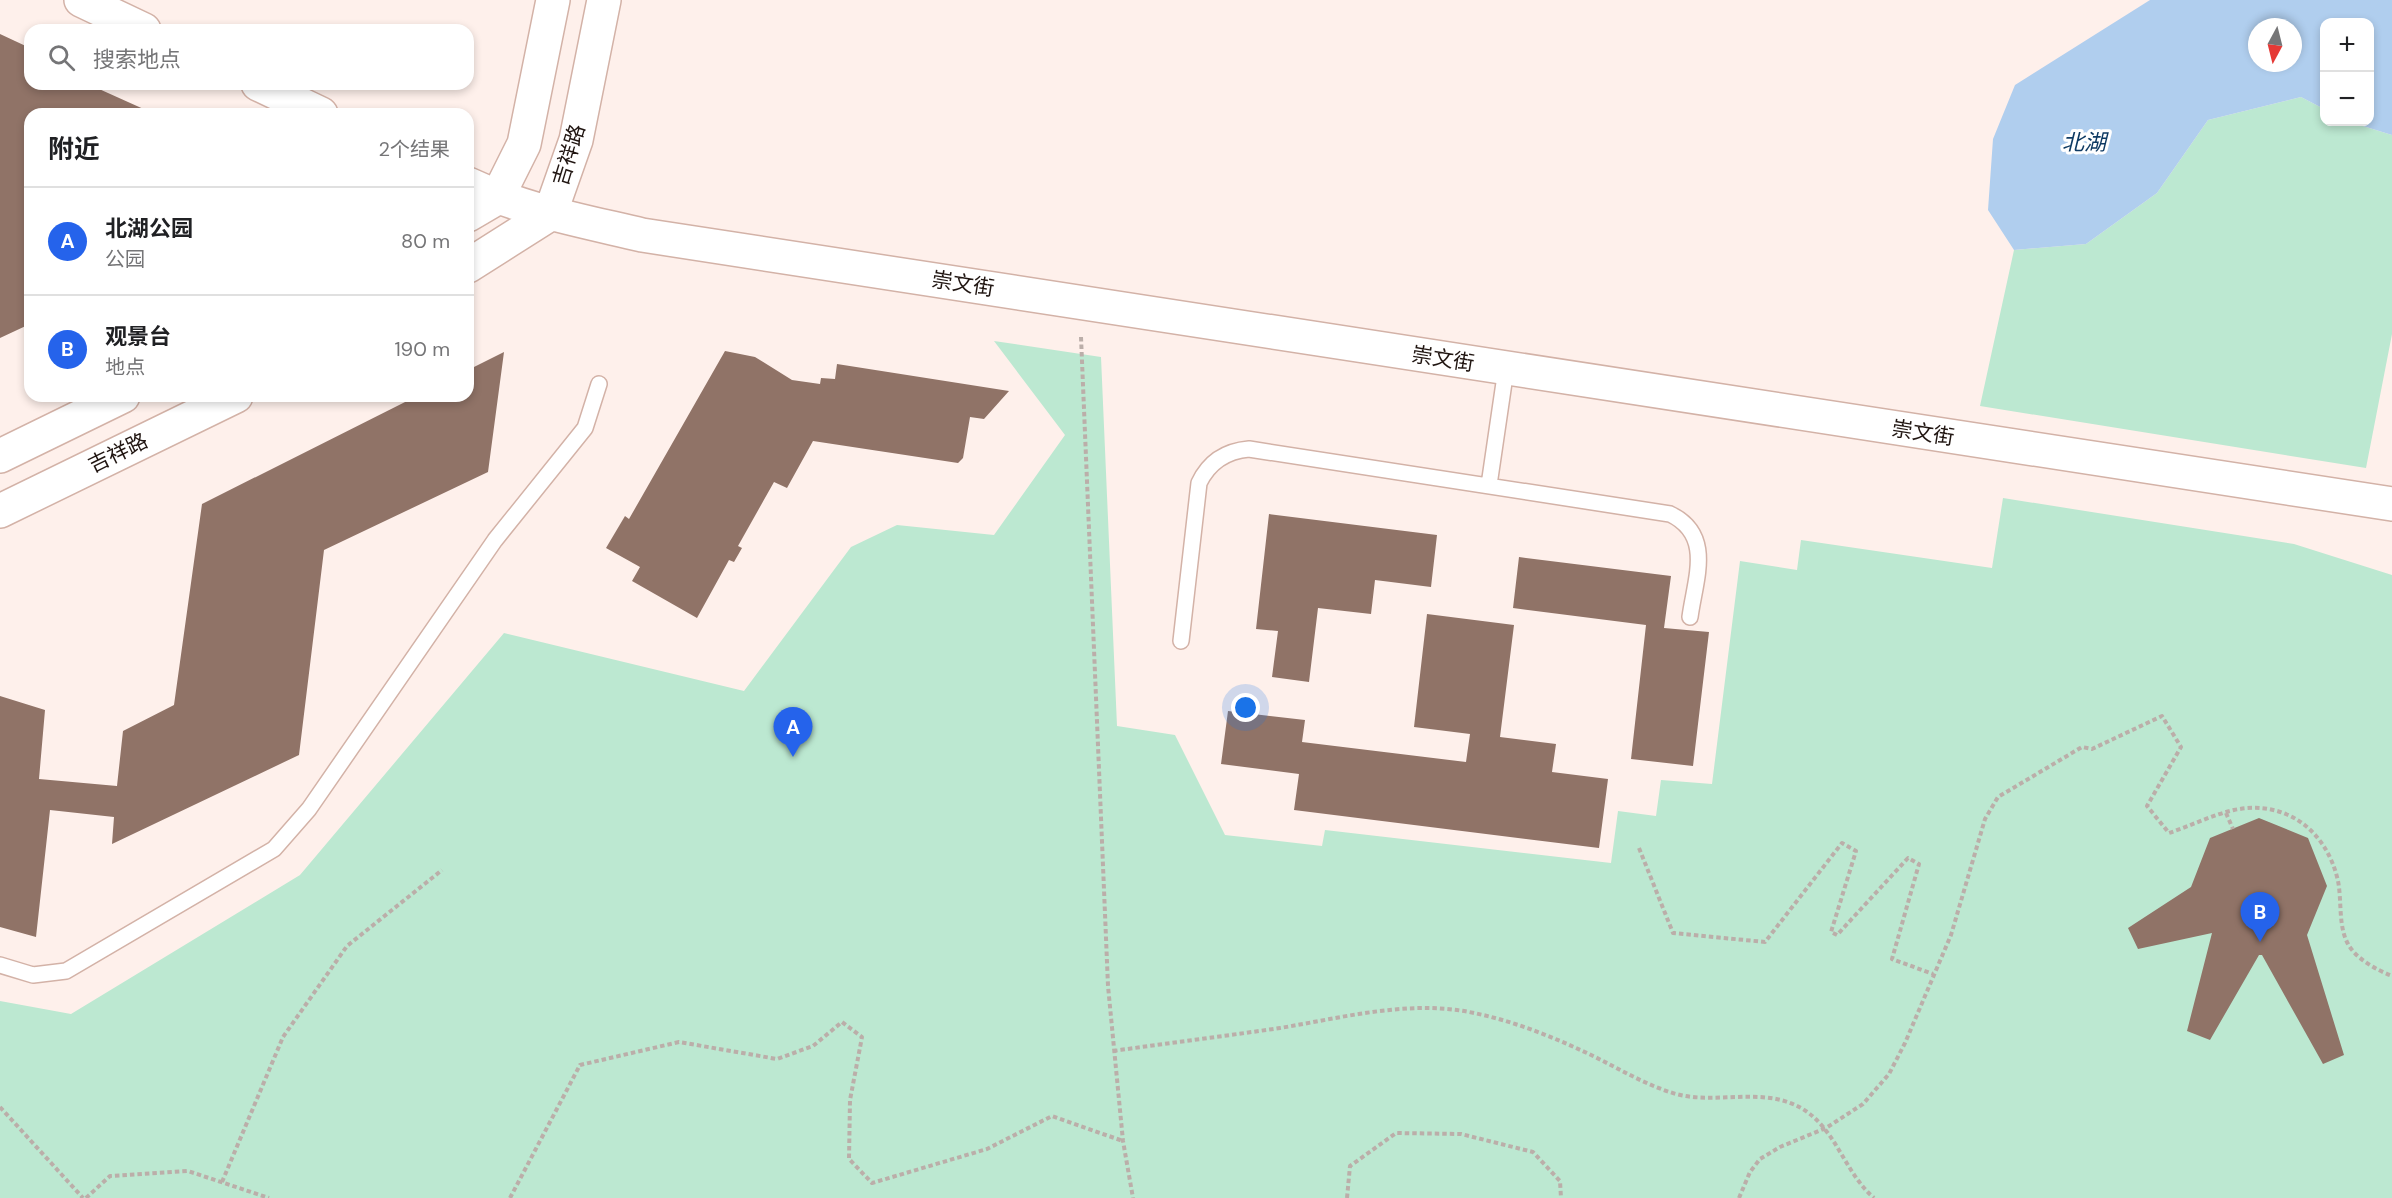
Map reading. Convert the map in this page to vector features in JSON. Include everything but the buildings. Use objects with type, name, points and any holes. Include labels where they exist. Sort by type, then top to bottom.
[{"type":"street","points":[[81,0],[131,24]]},
{"type":"street","points":[[474,211],[497,198],[524,144],[553,0]]},
{"type":"street","name":"吉祥路","points":[[474,262],[550,214],[576,140],[604,0]]},
{"type":"street","points":[[271,90],[308,108]]},
{"type":"street","name":"崇文街","points":[[474,187],[497,198],[550,214],[642,235],[2392,504]]},
{"type":"street","points":[[0,456],[111,402]]},
{"type":"street","name":"吉祥路","points":[[0,511],[224,402]]},
{"type":"lane","points":[[1489,485],[1506,369]]},
{"type":"lane","points":[[0,965],[33,975],[66,971],[274,849],[309,809],[495,540],[585,428],[598,384]]},
{"type":"lane","points":[[1181,641],[1199,483],[1210,466],[1227,453],[1249,449],[1657,511],[1682,519],[1690,527],[1698,546],[1690,617]]},
{"type":"path","points":[[1079,303],[1107,974],[1113,1051],[1133,1198]]},
{"type":"path","points":[[1739,1198],[1750,1172],[1761,1160],[1780,1147],[1826,1128],[1863,1104],[1889,1074],[1905,1043],[1951,935],[1985,819],[1998,797],[2082,747],[2092,749],[2162,716],[2181,747],[2147,806],[2169,833],[2226,813],[2256,808],[2282,811],[2303,821],[2321,839],[2333,861],[2348,944],[2358,957],[2392,976]]},
{"type":"path","points":[[2226,813],[2233,829]]},
{"type":"path","points":[[1639,848],[1673,933],[1765,942],[1842,843],[1856,850],[1831,932],[1837,935],[1908,858],[1919,864],[1892,959],[1933,974]]},
{"type":"path","points":[[222,1182],[283,1037],[346,946],[442,870]]},
{"type":"path","points":[[1113,1051],[1355,1014],[1410,1009],[1468,1012],[1547,1035],[1649,1085],[1678,1095],[1704,1098],[1763,1096],[1782,1099],[1814,1117],[1826,1128],[1845,1162],[1864,1189],[1874,1198]]},
{"type":"path","points":[[510,1198],[580,1065],[679,1042],[777,1059],[813,1046],[842,1022],[862,1037],[850,1100],[849,1158],[872,1183],[987,1149],[1052,1116],[1124,1141]]},
{"type":"path","points":[[0,1107],[84,1198],[110,1176],[188,1171],[269,1198]]},
{"type":"path","points":[[1347,1198],[1350,1166],[1396,1133],[1461,1134],[1533,1152],[1560,1181],[1561,1198]]},
{"type":"green space","points":[[2301,97],[2320,107],[2320,126],[2363,126],[2392,135],[2392,334],[2366,468],[1980,406],[2014,250],[2086,244],[2157,193],[2208,120]]},
{"type":"green space","points":[[994,341],[1101,357],[1117,726],[1175,735],[1225,835],[1322,846],[1325,830],[1611,863],[1618,811],[1656,816],[1661,780],[1712,784],[1740,561],[1797,570],[1801,540],[1992,568],[2003,498],[2294,544],[2392,575],[2392,1198],[0,1198],[0,1001],[71,1014],[300,875],[504,633],[744,691],[851,547],[897,525],[994,535],[1065,435]]},
{"type":"water","name":"北湖","points":[[2150,0],[2392,0],[2392,135],[2363,126],[2374,126],[2374,18],[2320,18],[2320,107],[2301,97],[2208,120],[2157,193],[2086,244],[2014,250],[1988,210],[1993,139],[2015,85]]},
{"type":"place","name":"北湖公园","points":[[793,757]]},
{"type":"place","name":"观景台","points":[[2260,942]]}]
